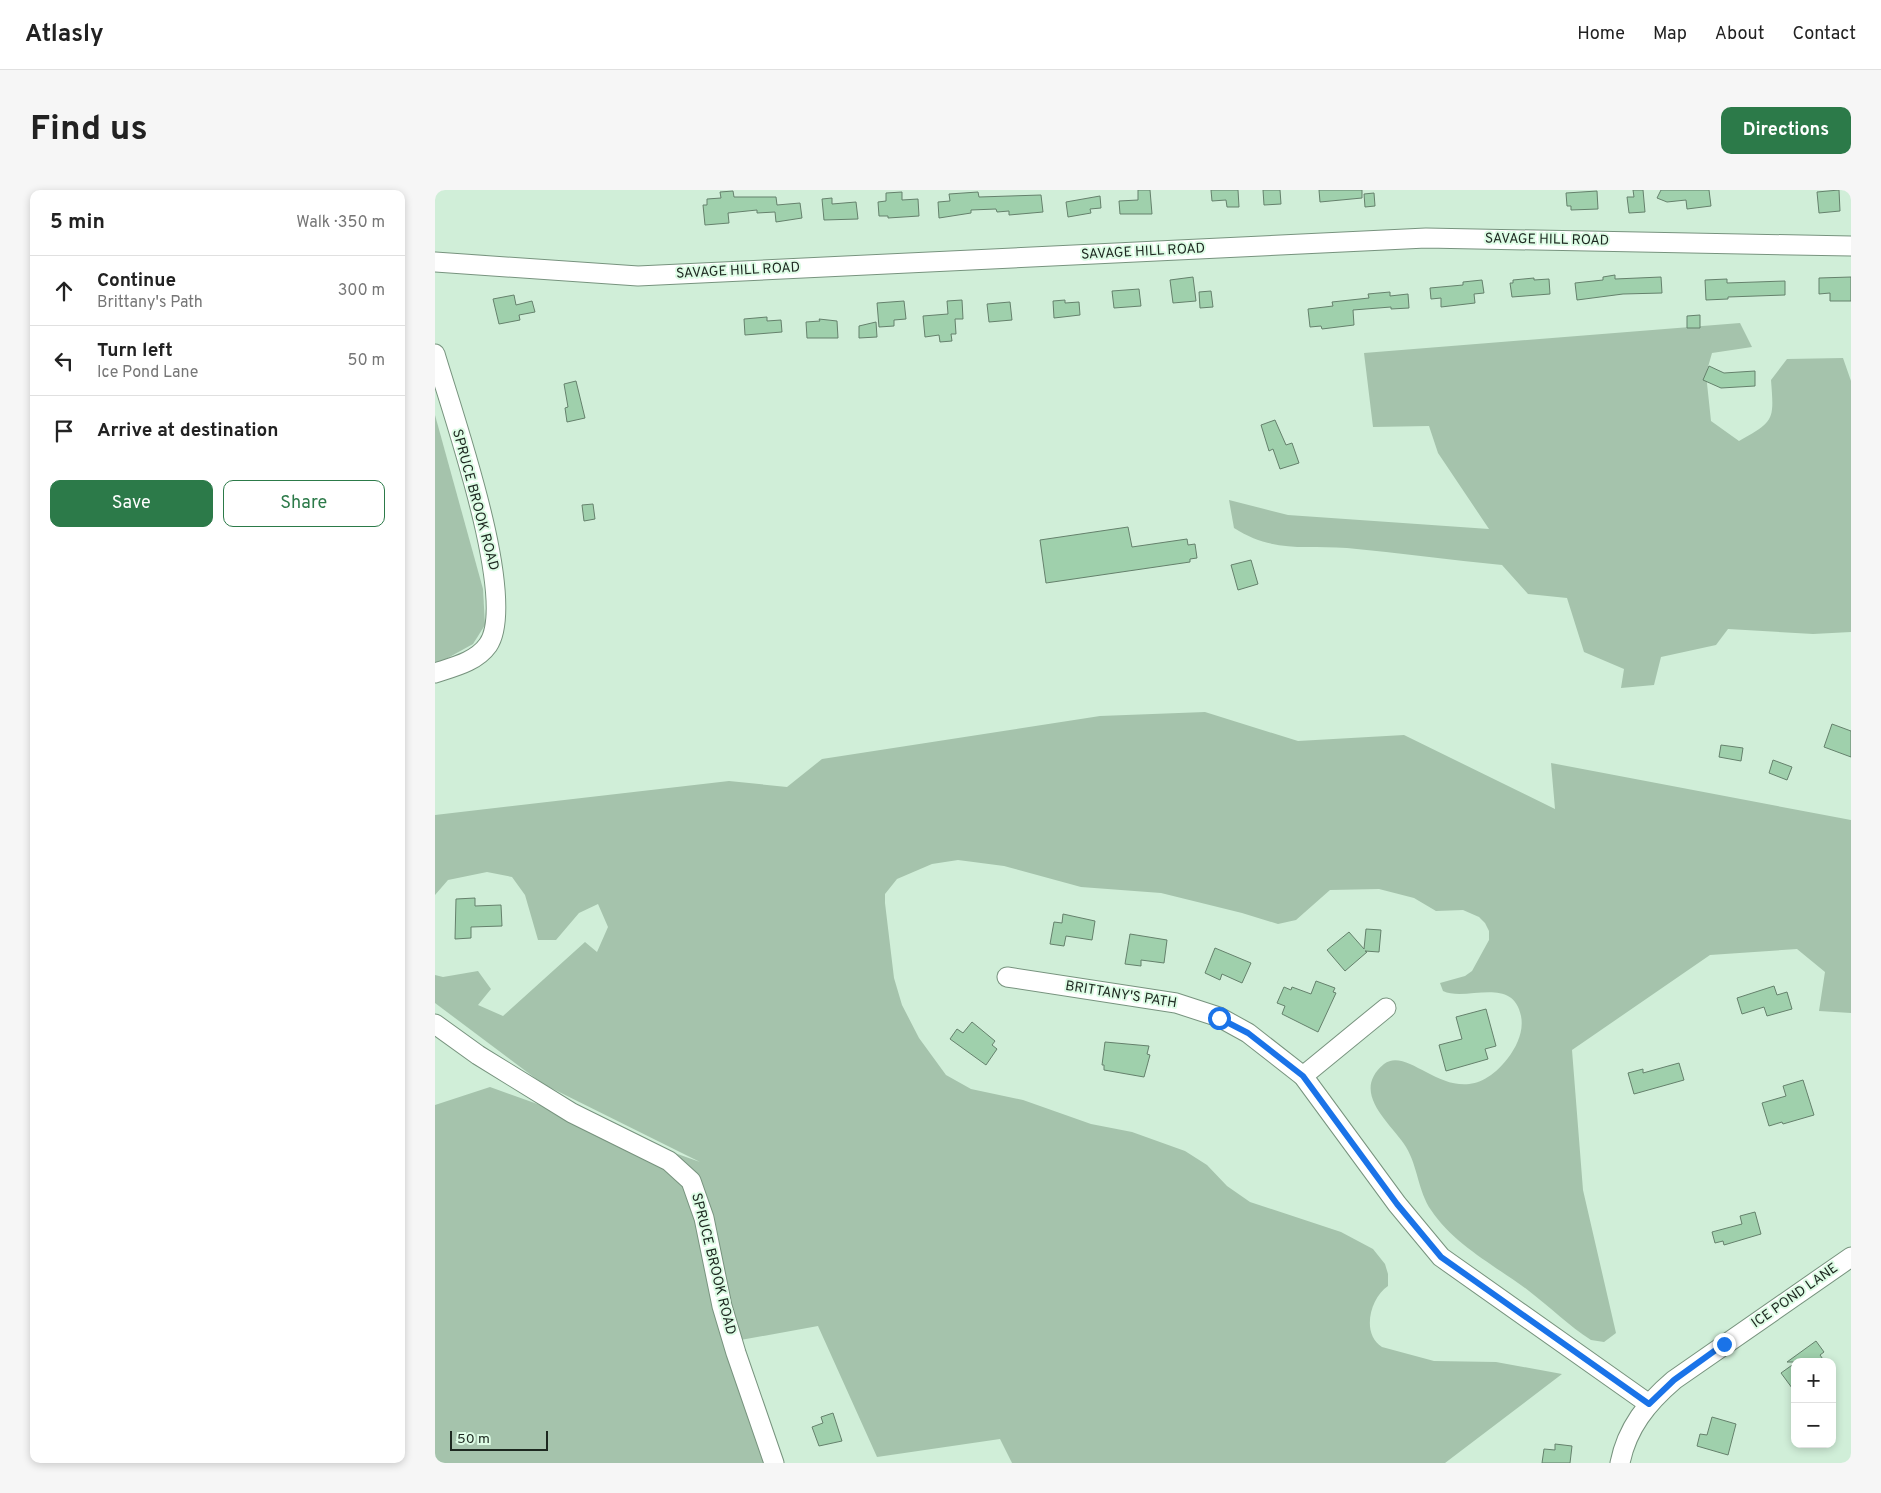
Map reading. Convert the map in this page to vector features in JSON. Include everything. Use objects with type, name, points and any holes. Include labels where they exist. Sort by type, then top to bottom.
[{"type":"street","name":"SAVAGE HILL ROAD","points":[[435,262],[637,276],[1426,238],[1851,246]]},
{"type":"street","name":"SPRUCE BROOK ROAD","points":[[435,354],[491,552],[497,601],[497,622],[487,646],[467,662],[435,673]]},
{"type":"street","name":"BRITTANY'S PATH","points":[[1007,977],[1175,1003],[1219,1018],[1248,1033],[1303,1076],[1397,1204],[1441,1257],[1649,1404]]},
{"type":"street","points":[[1303,1076],[1386,1008]]},
{"type":"street","name":"SPRUCE BROOK ROAD","points":[[435,1024],[478,1055],[572,1113],[669,1161],[691,1181],[704,1218],[722,1306],[774,1463]]},
{"type":"street","name":"ICE POND LANE","points":[[1620,1463],[1627,1437],[1649,1404],[1674,1380],[1851,1257]]},
{"type":"green space","points":[[1740,323],[1752,347],[1712,353],[1706,374],[1711,421],[1739,441],[1760,429],[1770,418],[1772,412],[1771,380],[1787,359],[1843,358],[1851,381],[1851,632],[1813,634],[1728,629],[1716,645],[1661,657],[1654,685],[1621,688],[1624,669],[1584,652],[1567,598],[1528,594],[1502,565],[1347,548],[1276,545],[1248,536],[1234,528],[1229,500],[1288,515],[1489,529],[1438,453],[1429,426],[1373,427],[1364,353]]},
{"type":"green space","points":[[435,415],[483,589],[485,625],[473,644],[435,665]]},
{"type":"green space","points":[[1205,712],[1298,741],[1404,735],[1555,809],[1551,763],[1851,820],[1851,1013],[1819,1011],[1825,972],[1797,949],[1710,955],[1572,1050],[1583,1190],[1616,1333],[1604,1342],[1591,1340],[1529,1291],[1451,1234],[1431,1210],[1423,1195],[1406,1147],[1377,1108],[1372,1097],[1371,1086],[1374,1075],[1384,1064],[1395,1060],[1408,1063],[1437,1078],[1454,1083],[1471,1084],[1489,1076],[1508,1058],[1514,1048],[1521,1033],[1522,1022],[1516,1004],[1509,996],[1488,992],[1453,994],[1443,991],[1440,983],[1465,976],[1472,971],[1489,940],[1489,931],[1479,917],[1463,910],[1436,911],[1414,898],[1379,889],[1330,890],[1296,920],[1278,924],[1161,893],[1081,887],[1004,866],[958,860],[932,864],[897,879],[885,894],[894,978],[902,1005],[919,1038],[946,1075],[971,1089],[1023,1100],[1091,1124],[1132,1132],[1185,1151],[1207,1165],[1227,1186],[1250,1202],[1341,1232],[1373,1249],[1385,1264],[1388,1274],[1388,1286],[1377,1299],[1370,1316],[1372,1334],[1375,1341],[1382,1347],[1434,1361],[1496,1362],[1562,1374],[1445,1463],[1012,1463],[1000,1439],[877,1457],[818,1326],[724,1343],[766,1463],[435,1463],[435,1105],[490,1087],[700,1162],[543,1084],[435,1003],[435,975],[443,977],[478,971],[491,989],[478,1005],[503,1016],[585,942],[597,952],[608,927],[598,904],[579,913],[556,940],[538,940],[525,895],[512,877],[487,872],[448,880],[435,895],[435,815],[729,781],[787,787],[822,759],[1100,716]]},
{"type":"building","points":[[1138,190],[1150,190],[1152,214],[1120,214],[1119,201],[1138,200]]},
{"type":"building","points":[[1211,190],[1238,190],[1239,207],[1227,207],[1226,200],[1212,201]]},
{"type":"building","points":[[1263,190],[1280,190],[1281,204],[1264,205]]},
{"type":"building","points":[[1319,190],[1362,190],[1362,198],[1320,202]]},
{"type":"building","points":[[1633,190],[1643,190],[1645,212],[1629,213],[1627,197],[1634,197]]},
{"type":"building","points":[[1661,190],[1709,190],[1711,206],[1687,209],[1686,200],[1667,202],[1657,198]]},
{"type":"building","points":[[1839,190],[1840,211],[1819,213],[1817,192]]},
{"type":"building","points":[[733,191],[734,197],[776,197],[777,205],[800,203],[802,218],[776,222],[775,212],[757,213],[757,210],[728,213],[729,223],[705,225],[703,205],[707,205],[707,199],[721,198],[720,192]]},
{"type":"building","points":[[1597,191],[1598,209],[1571,210],[1571,206],[1567,206],[1566,193]]},
{"type":"building","points":[[902,192],[902,200],[918,199],[919,216],[888,218],[888,216],[879,216],[878,202],[886,201],[886,193]]},
{"type":"building","points":[[978,192],[979,197],[1041,195],[1043,212],[1009,215],[1009,211],[997,212],[996,209],[971,210],[971,213],[939,218],[938,202],[950,201],[949,194]]},
{"type":"building","points":[[1374,193],[1375,206],[1365,207],[1364,194]]},
{"type":"building","points":[[1100,196],[1101,208],[1090,209],[1091,213],[1068,217],[1066,202]]},
{"type":"building","points":[[832,198],[832,204],[856,202],[858,219],[824,220],[822,199]]},
{"type":"building","points":[[1615,275],[1615,279],[1661,277],[1662,293],[1623,294],[1577,300],[1575,283],[1603,280],[1603,277]]},
{"type":"building","points":[[1193,277],[1196,301],[1173,303],[1170,280]]},
{"type":"building","points":[[1851,277],[1851,301],[1830,301],[1830,293],[1819,294],[1819,278]]},
{"type":"building","points":[[1534,278],[1534,280],[1549,279],[1550,294],[1512,297],[1510,283],[1513,283],[1513,280]]},
{"type":"building","points":[[1727,279],[1727,283],[1785,281],[1785,295],[1728,297],[1728,299],[1706,300],[1705,280]]},
{"type":"building","points":[[1482,280],[1484,293],[1474,294],[1475,303],[1441,307],[1441,298],[1431,299],[1430,288],[1463,285],[1463,282]]},
{"type":"building","points":[[1139,289],[1141,306],[1114,308],[1112,291]]},
{"type":"building","points":[[1211,291],[1213,307],[1200,308],[1199,292]]},
{"type":"building","points":[[1390,292],[1390,296],[1408,294],[1409,308],[1391,309],[1391,307],[1353,310],[1354,325],[1322,329],[1321,326],[1310,327],[1308,309],[1333,306],[1332,302],[1369,298],[1368,294]]},
{"type":"building","points":[[514,295],[516,305],[532,301],[535,312],[519,315],[520,320],[499,324],[493,299]]},
{"type":"building","points":[[962,300],[963,319],[955,319],[956,334],[951,334],[952,341],[940,342],[939,335],[925,337],[923,316],[948,314],[947,301]]},
{"type":"building","points":[[1065,300],[1065,303],[1079,302],[1080,315],[1054,318],[1053,301]]},
{"type":"building","points":[[904,301],[906,319],[894,320],[894,326],[879,327],[877,303]]},
{"type":"building","points":[[1010,302],[1012,320],[989,322],[987,304]]},
{"type":"building","points":[[1700,315],[1700,328],[1687,328],[1687,316]]},
{"type":"building","points":[[767,317],[767,321],[781,320],[782,332],[745,335],[744,319]]},
{"type":"building","points":[[819,319],[837,321],[838,338],[807,338],[806,322],[820,321]]},
{"type":"building","points":[[876,322],[877,337],[859,338],[859,326]]},
{"type":"building","points":[[1709,366],[1724,373],[1755,371],[1755,386],[1721,388],[1703,380]]},
{"type":"building","points":[[576,381],[585,418],[567,422],[565,408],[568,407],[564,384]]},
{"type":"building","points":[[1275,420],[1286,445],[1292,443],[1299,463],[1280,469],[1273,449],[1269,451],[1261,425]]},
{"type":"building","points":[[593,504],[595,519],[584,521],[582,505]]},
{"type":"building","points":[[1128,527],[1132,547],[1187,539],[1188,545],[1195,544],[1197,558],[1190,559],[1190,562],[1046,583],[1040,540]]},
{"type":"building","points":[[1251,560],[1258,584],[1238,590],[1231,565]]},
{"type":"building","points":[[1832,724],[1851,731],[1851,757],[1824,747]]},
{"type":"building","points":[[1721,745],[1743,748],[1741,761],[1719,757]]},
{"type":"building","points":[[1773,760],[1792,767],[1787,780],[1769,773]]},
{"type":"building","points":[[475,898],[475,906],[501,905],[502,926],[471,927],[471,938],[455,939],[456,899]]},
{"type":"building","points":[[1063,914],[1095,921],[1092,940],[1066,936],[1064,946],[1050,944],[1054,922],[1062,923]]},
{"type":"building","points":[[1366,929],[1381,930],[1379,952],[1365,951],[1367,952],[1345,971],[1327,950],[1349,932],[1364,949]]},
{"type":"building","points":[[1130,934],[1167,940],[1164,963],[1141,960],[1141,966],[1125,964]]},
{"type":"building","points":[[1215,948],[1251,963],[1242,983],[1222,974],[1220,980],[1205,973]]},
{"type":"building","points":[[1316,981],[1335,988],[1333,992],[1336,993],[1318,1032],[1282,1014],[1285,1006],[1277,1003],[1284,987],[1291,990],[1292,987],[1311,994]]},
{"type":"building","points":[[1774,986],[1777,995],[1787,992],[1792,1009],[1767,1016],[1764,1007],[1742,1014],[1737,998]]},
{"type":"building","points":[[1486,1009],[1496,1046],[1485,1049],[1488,1059],[1446,1071],[1439,1045],[1462,1039],[1456,1017]]},
{"type":"building","points":[[972,1022],[995,1041],[992,1045],[997,1049],[986,1065],[950,1039],[957,1029],[963,1033]]},
{"type":"building","points":[[1105,1042],[1149,1046],[1147,1054],[1150,1055],[1144,1077],[1104,1070],[1104,1065],[1102,1065]]},
{"type":"building","points":[[1679,1063],[1684,1080],[1634,1094],[1628,1073],[1643,1069],[1643,1073]]},
{"type":"building","points":[[1803,1080],[1814,1115],[1769,1126],[1762,1103],[1786,1096],[1783,1086]]},
{"type":"building","points":[[1755,1212],[1761,1234],[1724,1245],[1723,1241],[1715,1243],[1712,1232],[1742,1224],[1740,1216]]},
{"type":"building","points":[[1816,1341],[1824,1352],[1820,1355],[1822,1358],[1793,1358]]},
{"type":"building","points":[[1791,1366],[1791,1387],[1781,1373]]},
{"type":"building","points":[[833,1413],[842,1441],[819,1446],[812,1427],[823,1423],[821,1417]]},
{"type":"building","points":[[1712,1417],[1736,1424],[1728,1455],[1697,1446],[1700,1434],[1707,1435]]},
{"type":"building","points":[[1555,1444],[1572,1446],[1570,1463],[1542,1463],[1544,1449],[1555,1450]]},
{"type":"route","points":[[1219,1018],[1248,1033],[1303,1076],[1397,1204],[1441,1257],[1649,1404],[1654,1396],[1724,1344]]}]
